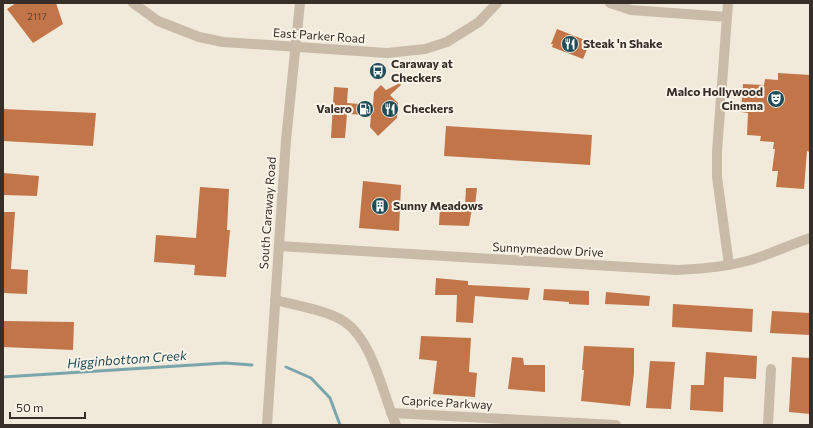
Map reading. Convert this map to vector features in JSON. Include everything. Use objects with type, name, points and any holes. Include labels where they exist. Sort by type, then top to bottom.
[{"type":"street","name":"East Parker Road","points":[[134,3],[158,21],[198,37],[223,42],[387,53],[425,49],[447,42],[479,22],[497,3]]},
{"type":"street","name":"South Caraway Road","points":[[267,425],[286,140],[300,3]]},
{"type":"street","points":[[610,3],[631,10],[727,17]]},
{"type":"street","points":[[728,3],[717,152],[717,177],[729,265]]},
{"type":"street","name":"Sunnymeadow Drive","points":[[279,246],[677,270],[729,265],[748,261],[776,252],[788,245],[810,238]]},
{"type":"street","name":"Caprice Parkway","points":[[275,300],[330,315],[344,321],[350,326],[364,343],[371,357],[391,413],[530,422],[616,425]]},
{"type":"street","points":[[768,425],[771,369]]},
{"type":"street","points":[[391,413],[396,425]]},
{"type":"building","points":[[16,3],[56,3],[63,24],[33,43],[7,9]]},
{"type":"building","name":"Steak 'n Shake","points":[[557,29],[590,42],[583,59],[552,47],[553,44],[551,44]]},
{"type":"building","name":"Malco Hollywood Cinema","points":[[778,73],[810,75],[810,152],[807,151],[804,189],[776,187],[778,171],[772,171],[775,149],[773,149],[774,142],[760,141],[761,136],[747,135],[748,113],[741,112],[743,84],[764,85],[765,79],[778,80]]},
{"type":"building","name":"Valero","points":[[400,83],[401,85],[390,95],[398,103],[397,118],[378,136],[370,127],[371,115],[347,114],[345,138],[331,138],[334,87],[348,88],[347,103],[373,105],[374,92],[381,85],[386,90]]},
{"type":"building","points":[[3,109],[96,113],[93,146],[3,141]]},
{"type":"building","points":[[446,126],[592,135],[590,165],[444,156]]},
{"type":"building","points":[[3,173],[39,176],[37,196],[3,195]]},
{"type":"building","name":"Sunny Meadows","points":[[363,181],[401,185],[399,231],[359,228]]},
{"type":"building","points":[[200,187],[229,189],[227,230],[230,230],[226,277],[194,275],[195,265],[154,262],[156,235],[196,238]]},
{"type":"building","points":[[466,188],[477,188],[475,206],[465,206]]},
{"type":"building","points":[[440,207],[472,208],[469,226],[439,225]]},
{"type":"building","points":[[3,212],[15,212],[11,269],[28,270],[27,294],[3,293]]},
{"type":"building","points":[[436,278],[468,281],[468,285],[530,288],[528,300],[475,296],[473,323],[456,322],[457,295],[435,295]]},
{"type":"building","points":[[544,289],[589,291],[589,305],[543,300]]},
{"type":"building","points":[[606,292],[650,296],[649,306],[605,304]]},
{"type":"building","points":[[673,304],[753,309],[752,332],[672,327]]},
{"type":"building","points":[[772,311],[810,313],[810,335],[770,333]]},
{"type":"building","points":[[3,321],[74,322],[73,350],[3,347]]},
{"type":"building","points":[[421,336],[471,338],[469,372],[477,373],[475,397],[433,394],[437,361],[419,359]]},
{"type":"building","points":[[584,346],[634,348],[634,373],[630,406],[581,401],[584,370],[582,370]]},
{"type":"building","points":[[706,352],[757,356],[756,379],[724,377],[723,412],[690,410],[691,385],[704,385]]},
{"type":"building","points":[[512,357],[523,358],[524,365],[545,365],[545,392],[508,389]]},
{"type":"building","points":[[792,357],[810,358],[810,414],[789,412]]},
{"type":"building","points":[[650,361],[675,362],[671,409],[646,408]]},
{"type":"waterway","name":"Higginbottom Creek","points":[[3,377],[225,363],[252,365]]},
{"type":"waterway","name":"Higginbottom Creek","points":[[286,367],[311,378],[330,398],[340,425]]},
{"type":"place","name":"Steak 'n Shake","points":[[570,44]]},
{"type":"place","name":"Caraway at Checkers","points":[[378,71]]},
{"type":"place","name":"Malco Hollywood Cinema","points":[[776,99]]},
{"type":"place","name":"Valero","points":[[365,109]]},
{"type":"place","name":"Checkers","points":[[390,109]]},
{"type":"place","name":"Sunny Meadows","points":[[380,206]]}]
